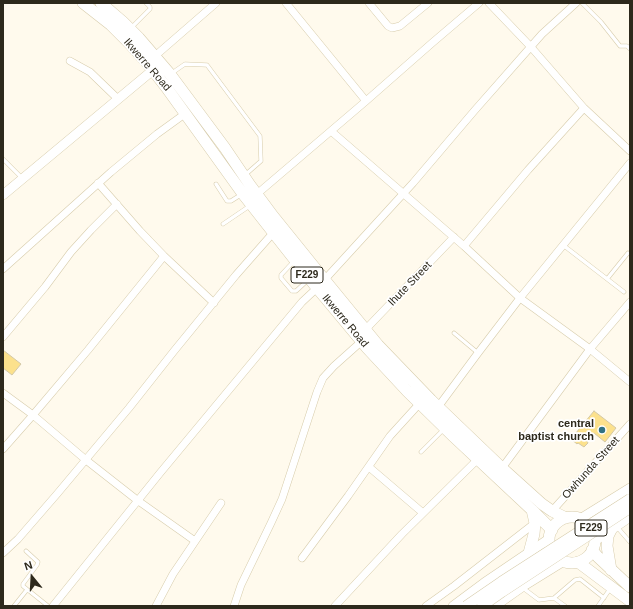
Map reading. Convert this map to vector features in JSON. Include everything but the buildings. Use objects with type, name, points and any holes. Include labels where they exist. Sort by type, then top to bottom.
[{"type":"main road","name":"Ikwerre Road","points":[[83,3],[116,30],[153,70],[186,113],[243,194],[310,278],[321,284],[438,407],[502,468],[542,504],[566,518]]},
{"type":"main road","name":"Ikwerre Road","points":[[101,3],[130,28],[170,74],[362,341],[445,428],[532,510],[550,534]]},
{"type":"main road","points":[[482,606],[574,541],[628,493]]},
{"type":"main road","points":[[529,553],[535,523],[532,510]]},
{"type":"main road","points":[[466,606],[501,582],[630,510]]},
{"type":"main road","name":"F229","points":[[564,561],[553,552],[549,544],[550,534],[558,522],[566,518],[576,518],[584,521],[591,528],[594,536],[593,546],[586,558],[578,562]]},
{"type":"main road","points":[[611,570],[607,546],[608,536],[613,528]]},
{"type":"main road","name":"F229","points":[[593,546],[611,570],[630,586]]},
{"type":"main road","points":[[564,561],[578,562],[630,601]]},
{"type":"street","points":[[155,56],[216,3]]},
{"type":"street","points":[[286,3],[366,101]]},
{"type":"street","points":[[369,3],[388,26],[392,28],[400,26],[428,3]]},
{"type":"street","points":[[257,194],[479,3]]},
{"type":"street","points":[[489,3],[531,47],[584,108],[630,151]]},
{"type":"street","points":[[53,606],[137,500],[302,302],[321,284],[403,194],[542,34],[576,3]]},
{"type":"street","points":[[70,61],[90,72],[118,100]]},
{"type":"street","points":[[3,195],[153,70]]},
{"type":"street","points":[[464,246],[528,170],[584,108]]},
{"type":"street","points":[[3,269],[98,183],[157,134],[186,113]]},
{"type":"street","points":[[331,131],[454,237],[520,298],[590,349],[630,382]]},
{"type":"street","points":[[438,407],[520,298],[630,163]]},
{"type":"street","points":[[98,183],[164,256],[214,303]]},
{"type":"street","points":[[3,337],[45,287],[71,252],[117,204]]},
{"type":"street","points":[[3,553],[23,533],[86,460],[236,275],[274,232]]},
{"type":"street","name":"Ihute Street","points":[[365,330],[454,237]]},
{"type":"street","points":[[3,449],[33,415],[164,256]]},
{"type":"street","points":[[502,468],[590,349],[630,302]]},
{"type":"street","points":[[234,606],[241,585],[282,499],[323,378],[362,341]]},
{"type":"street","points":[[3,392],[137,500],[195,541]]},
{"type":"street","points":[[302,558],[390,436],[420,403]]},
{"type":"street","name":"Owhunda Street","points":[[552,511],[630,424]]},
{"type":"street","points":[[335,606],[402,534],[478,459]]},
{"type":"street","points":[[369,467],[423,513]]},
{"type":"street","points":[[628,493],[623,498],[626,509],[630,510]]},
{"type":"street","points":[[580,519],[628,493]]},
{"type":"street","points":[[156,606],[173,574],[221,503]]},
{"type":"street","points":[[593,546],[613,528],[630,517]]},
{"type":"street","points":[[426,606],[535,523]]},
{"type":"street","points":[[453,606],[529,553],[550,534]]},
{"type":"street","points":[[501,604],[520,588],[564,561]]},
{"type":"street","points":[[506,568],[512,568],[520,574],[520,588]]},
{"type":"lane","points":[[130,28],[150,9],[146,3]]},
{"type":"lane","points":[[582,3],[601,22],[620,46],[627,46],[630,49]]},
{"type":"lane","points":[[170,74],[185,64],[207,65],[260,136],[262,161],[244,176]]},
{"type":"lane","points":[[3,159],[22,179]]},
{"type":"lane","points":[[216,184],[227,201],[231,201],[243,194]]},
{"type":"lane","points":[[223,224],[252,204]]},
{"type":"lane","points":[[562,245],[624,292]]},
{"type":"lane","points":[[607,279],[628,253]]},
{"type":"lane","points":[[295,260],[281,274],[281,278],[292,291],[296,291],[310,278]]},
{"type":"lane","points":[[454,333],[478,353]]},
{"type":"lane","points":[[421,452],[445,428]]},
{"type":"lane","points":[[613,528],[630,542]]},
{"type":"lane","points":[[26,551],[38,563],[22,584],[48,606]]},
{"type":"lane","points":[[520,588],[539,600],[554,598],[575,580],[580,579],[604,598]]},
{"type":"lane","points":[[598,606],[612,587]]},
{"type":"lane","points":[[14,606],[26,591],[29,591]]},
{"type":"lane","points":[[554,598],[565,606]]},
{"type":"place","name":"central baptist church","points":[[602,430]]}]
